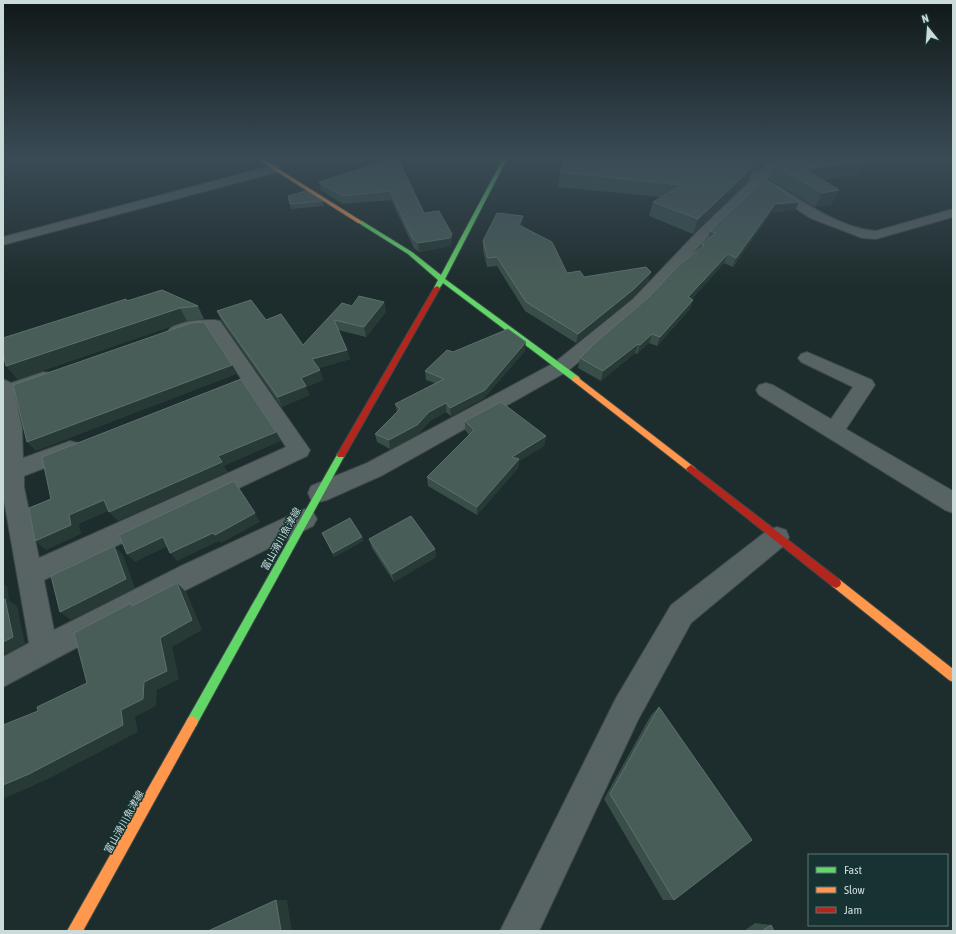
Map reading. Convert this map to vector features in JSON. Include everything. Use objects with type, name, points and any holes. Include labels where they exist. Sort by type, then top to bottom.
[{"type":"street","points":[[3,241],[145,201]]},
{"type":"street","points":[[329,201],[410,253],[442,279],[561,367],[953,676]]},
{"type":"street","name":"富山滑川魚津線","points":[[75,931],[319,493],[442,279],[483,201]]},
{"type":"street","points":[[319,493],[375,469],[561,367],[639,302],[702,235],[737,201]]},
{"type":"street","points":[[793,201],[815,215],[862,234],[876,235],[953,213]]},
{"type":"street","points":[[937,217],[953,224]]},
{"type":"street","points":[[30,574],[299,450],[243,381],[214,325],[193,326],[157,338]]},
{"type":"street","points":[[808,358],[865,385],[834,431]]},
{"type":"street","points":[[44,650],[13,487],[12,428],[4,389],[62,371]]},
{"type":"street","points":[[766,390],[953,503]]},
{"type":"street","points":[[13,471],[87,442]]},
{"type":"street","points":[[3,673],[44,650],[249,545],[305,519]]},
{"type":"street","points":[[519,931],[627,709],[680,614],[777,537]]},
{"type":"building","points":[[289,201],[323,201],[290,204]]},
{"type":"building","points":[[395,201],[418,201],[424,213],[439,211],[452,234],[450,238],[418,243],[413,239]]},
{"type":"building","points":[[655,201],[717,201],[698,219],[653,202]]},
{"type":"building","points":[[742,201],[797,201],[799,202],[775,204],[736,258],[728,254],[688,297],[693,300],[660,337],[652,334],[640,345],[638,344],[603,371],[580,358],[594,344],[649,297],[677,267],[716,233],[710,231]]},
{"type":"building","points":[[497,213],[523,216],[519,225],[552,242],[567,273],[580,271],[584,277],[646,267],[651,272],[634,289],[578,334],[526,302],[497,257],[488,258],[483,241]]},
{"type":"building","points":[[162,290],[198,306],[180,308],[6,366],[3,353],[3,338],[126,299],[127,301]]},
{"type":"building","points":[[359,296],[384,302],[364,327],[334,320],[347,350],[312,359],[320,370],[301,378],[306,386],[278,397],[217,311],[251,300],[266,320],[281,314],[303,345],[342,303],[352,306]]},
{"type":"building","points":[[204,322],[232,365],[27,442],[13,385],[191,323]]},
{"type":"building","points":[[508,329],[526,342],[485,390],[450,408],[446,403],[429,412],[417,425],[389,440],[375,434],[400,409],[395,404],[444,379],[425,371],[447,350],[453,352]]},
{"type":"building","points":[[241,379],[276,432],[218,456],[222,462],[109,512],[104,500],[69,515],[71,525],[35,541],[29,508],[51,499],[42,457]]},
{"type":"building","points":[[501,402],[546,436],[512,457],[519,459],[477,507],[427,477],[474,430],[465,421]]},
{"type":"building","points":[[234,481],[255,513],[215,535],[213,533],[170,553],[163,537],[127,554],[119,535]]},
{"type":"building","points":[[411,516],[435,549],[392,574],[369,539]]},
{"type":"building","points":[[350,518],[362,537],[333,553],[322,533]]},
{"type":"building","points":[[114,546],[126,579],[60,612],[51,576]]},
{"type":"building","points":[[177,583],[192,620],[160,638],[167,671],[144,682],[143,699],[121,710],[123,725],[29,774],[3,785],[3,725],[38,711],[37,707],[87,683],[74,633],[131,603],[132,606]]},
{"type":"building","points":[[5,599],[13,637],[3,642],[3,600]]},
{"type":"building","points":[[659,707],[752,840],[674,900],[610,794]]},
{"type":"building","points":[[276,900],[281,931],[208,931]]},
{"type":"building","points":[[771,925],[774,931],[762,931]]},
{"type":"traffic: fast","points":[[437,288],[483,201]]},
{"type":"traffic: fast","points":[[360,222],[410,253],[424,266],[576,379]]},
{"type":"traffic: fast","points":[[192,722],[341,455]]},
{"type":"traffic: slow","points":[[326,201],[360,222]]},
{"type":"traffic: slow","points":[[576,379],[691,469]]},
{"type":"traffic: slow","points":[[836,583],[953,676]]},
{"type":"traffic: slow","points":[[75,931],[192,722]]},
{"type":"traffic: jam","points":[[341,455],[437,288]]},
{"type":"traffic: jam","points":[[691,469],[836,583]]}]
